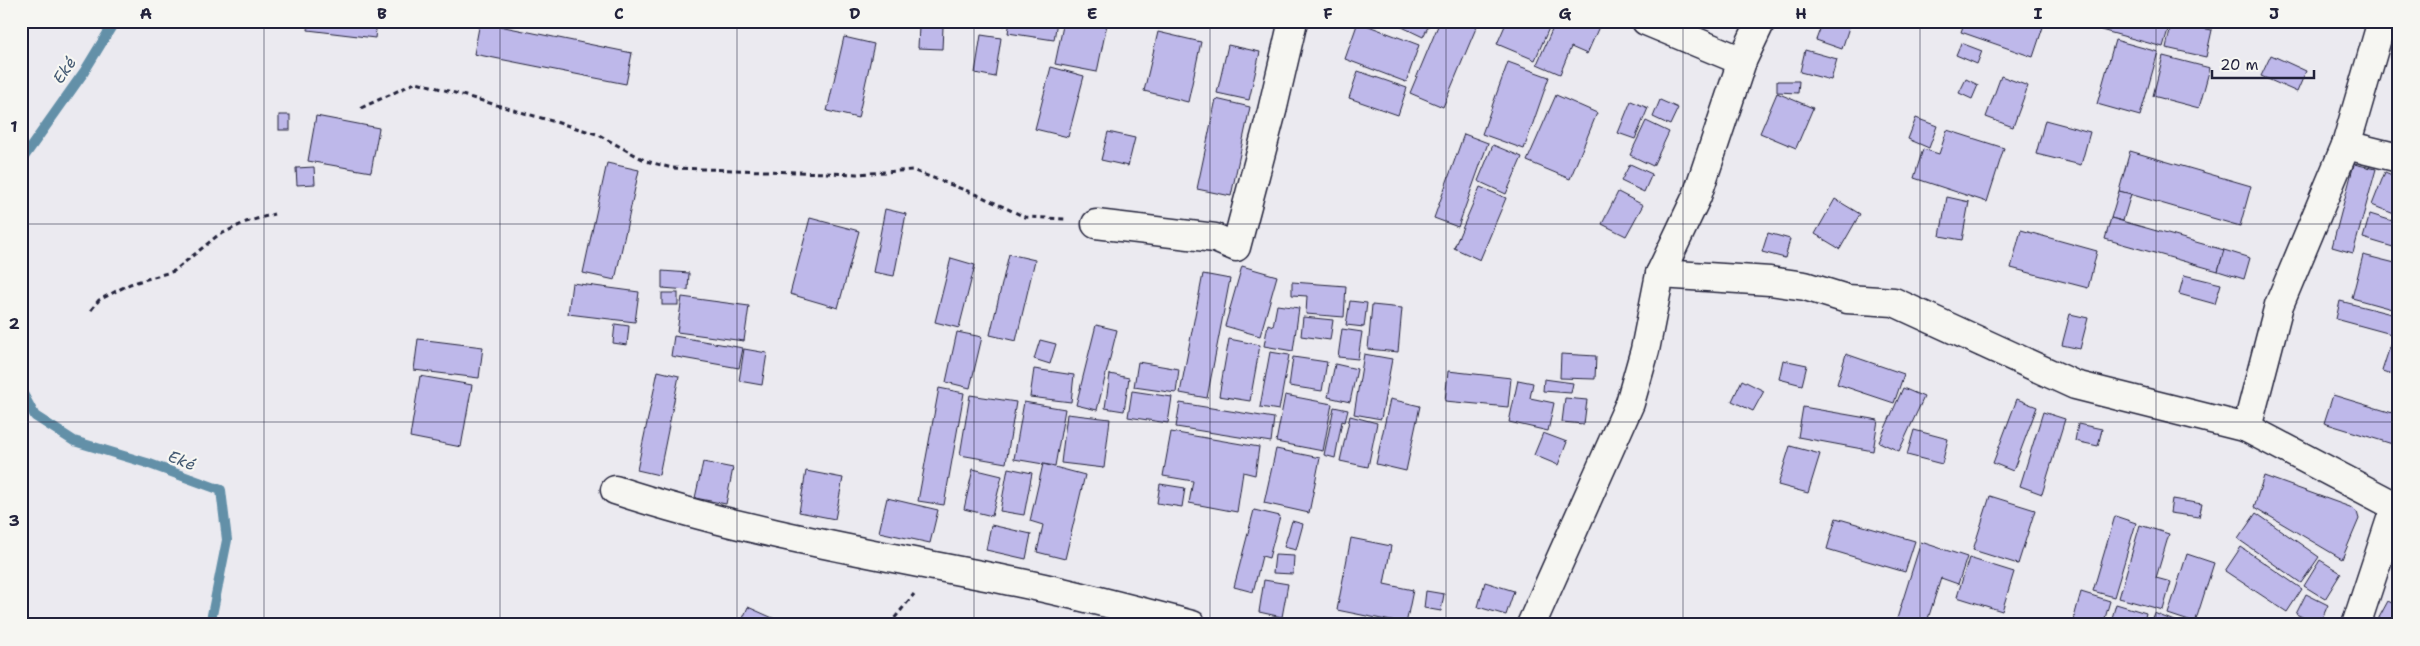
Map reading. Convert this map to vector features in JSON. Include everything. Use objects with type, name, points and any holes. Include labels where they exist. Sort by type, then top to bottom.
[{"type":"street","points":[[1096,224],[1215,238],[1236,247],[1272,111],[1293,21]]},
{"type":"street","points":[[1646,21],[1742,61]]},
{"type":"street","points":[[1531,625],[1630,403],[1645,350],[1660,274],[1698,196],[1742,61],[1761,21]]},
{"type":"street","points":[[2247,428],[2279,305],[2346,145],[2382,21]]},
{"type":"street","points":[[2346,145],[2399,158]]},
{"type":"street","points":[[1660,274],[1770,281],[1805,286],[1847,298],[1894,302],[2074,385],[2247,428],[2397,507],[2356,625]]},
{"type":"street","points":[[615,490],[680,511],[782,536],[1052,590],[1192,625]]},
{"type":"path","points":[[361,108],[417,82],[597,134],[646,162],[672,168],[857,174],[912,170],[978,195],[1025,217],[1096,224]]},
{"type":"path","points":[[91,310],[99,300],[130,284],[174,272],[217,236],[246,222],[274,214]]},
{"type":"building","points":[[309,21],[377,21],[375,38],[308,30]]},
{"type":"building","points":[[983,21],[1007,21],[1005,26]]},
{"type":"building","points":[[1010,21],[1057,21],[1054,40],[1008,33]]},
{"type":"building","points":[[1064,21],[1091,21],[1107,24],[1097,72],[1055,64]]},
{"type":"building","points":[[1402,21],[1431,21],[1423,37],[1400,26]]},
{"type":"building","points":[[1440,21],[1479,21],[1443,107],[1410,93]]},
{"type":"building","points":[[1507,21],[1552,21],[1535,60],[1497,44]]},
{"type":"building","points":[[1556,21],[1601,22],[1587,54],[1571,47],[1560,74],[1537,64]]},
{"type":"building","points":[[1823,21],[1851,21],[1842,49],[1816,40]]},
{"type":"building","points":[[1965,21],[2045,21],[2033,57],[1961,32]]},
{"type":"building","points":[[2103,21],[2152,21],[2169,26],[2163,47],[2101,30]]},
{"type":"building","points":[[2172,21],[2202,21],[2201,28],[2212,30],[2206,57],[2166,48]]},
{"type":"building","points":[[480,22],[632,53],[626,84],[474,54]]},
{"type":"building","points":[[1358,22],[1419,45],[1406,82],[1345,59]]},
{"type":"building","points":[[919,26],[943,27],[942,49],[918,48]]},
{"type":"building","points":[[1158,32],[1201,42],[1188,102],[1144,91]]},
{"type":"building","points":[[981,35],[1001,38],[995,77],[975,73]]},
{"type":"building","points":[[844,37],[874,44],[858,118],[827,111]]},
{"type":"building","points":[[2115,40],[2158,52],[2140,116],[2097,104]]},
{"type":"building","points":[[1961,43],[1982,51],[1977,64],[1956,55]]},
{"type":"building","points":[[1228,45],[1260,52],[1249,100],[1217,93]]},
{"type":"building","points":[[1805,50],[1837,59],[1831,80],[1800,72]]},
{"type":"building","points":[[2271,55],[2306,71],[2297,92],[2261,76]]},
{"type":"building","points":[[2163,56],[2210,68],[2199,108],[2153,96]]},
{"type":"building","points":[[1508,62],[1549,77],[1524,149],[1482,134]]},
{"type":"building","points":[[1051,67],[1084,76],[1068,137],[1035,129]]},
{"type":"building","points":[[1358,71],[1407,88],[1398,115],[1349,98]]},
{"type":"building","points":[[2001,76],[2028,86],[2013,127],[1986,117]]},
{"type":"building","points":[[1966,79],[1978,85],[1972,99],[1959,93]]},
{"type":"building","points":[[1777,81],[1799,81],[1798,93],[1777,92]]},
{"type":"building","points":[[1777,93],[1813,108],[1796,148],[1760,133]]},
{"type":"building","points":[[1556,95],[1597,113],[1570,179],[1527,161]]},
{"type":"building","points":[[1216,99],[1250,107],[1231,196],[1197,189]]},
{"type":"building","points":[[1660,100],[1678,108],[1670,125],[1653,117]]},
{"type":"building","points":[[1631,101],[1648,108],[1635,139],[1618,133]]},
{"type":"building","points":[[279,115],[290,115],[290,130],[279,130]]},
{"type":"building","points":[[316,116],[379,128],[371,172],[308,161]]},
{"type":"building","points":[[1916,118],[1937,126],[1929,148],[1908,139]]},
{"type":"building","points":[[2045,120],[2090,132],[2081,165],[2036,154]]},
{"type":"building","points":[[1646,121],[1669,132],[1653,166],[1630,155]]},
{"type":"building","points":[[1947,130],[2004,148],[1987,202],[1914,178],[1923,149],[1939,154]]},
{"type":"building","points":[[1108,132],[1135,138],[1128,166],[1101,160]]},
{"type":"building","points":[[1464,134],[1488,143],[1458,227],[1434,218]]},
{"type":"building","points":[[1493,145],[1522,157],[1506,194],[1478,181]]},
{"type":"building","points":[[2130,151],[2251,186],[2240,226],[2119,191]]},
{"type":"building","points":[[607,163],[639,170],[615,280],[583,273]]},
{"type":"building","points":[[1630,164],[1652,174],[1644,192],[1621,181]]},
{"type":"building","points":[[2354,164],[2376,169],[2353,253],[2332,247]]},
{"type":"building","points":[[314,167],[315,184],[297,185],[296,168]]},
{"type":"building","points":[[2385,172],[2399,178],[2399,216],[2372,205]]},
{"type":"building","points":[[1480,187],[1506,198],[1480,260],[1454,248]]},
{"type":"building","points":[[2119,191],[2131,194],[2123,221],[2111,218]]},
{"type":"building","points":[[1618,192],[1643,205],[1626,236],[1602,224]]},
{"type":"building","points":[[1947,197],[1969,202],[1962,240],[1940,236]]},
{"type":"building","points":[[1835,199],[1860,214],[1840,249],[1815,234]]},
{"type":"building","points":[[885,209],[906,214],[894,276],[873,272]]},
{"type":"building","points":[[2370,214],[2399,223],[2393,247],[2363,238]]},
{"type":"building","points":[[810,218],[859,231],[838,308],[790,294]]},
{"type":"building","points":[[2111,218],[2224,250],[2218,271],[2105,239]]},
{"type":"building","points":[[2021,230],[2097,251],[2088,288],[2011,268]]},
{"type":"building","points":[[1768,233],[1790,239],[1785,258],[1762,252]]},
{"type":"building","points":[[2399,246],[2399,260],[2394,259]]},
{"type":"building","points":[[2224,250],[2250,258],[2244,279],[2218,271]]},
{"type":"building","points":[[1009,254],[1035,260],[1016,341],[990,335]]},
{"type":"building","points":[[2363,255],[2399,264],[2399,311],[2352,298]]},
{"type":"building","points":[[951,258],[975,265],[959,328],[935,322]]},
{"type":"building","points":[[1242,266],[1277,276],[1260,336],[1225,326]]},
{"type":"building","points":[[662,271],[689,273],[688,290],[662,288]]},
{"type":"building","points":[[1203,274],[1230,279],[1207,398],[1180,393]]},
{"type":"building","points":[[2184,275],[2221,284],[2215,304],[2179,294]]},
{"type":"building","points":[[1292,282],[1346,286],[1344,317],[1306,314],[1307,296],[1292,295]]},
{"type":"building","points":[[572,283],[639,292],[635,322],[568,314]]},
{"type":"building","points":[[662,293],[678,293],[678,305],[662,305]]},
{"type":"building","points":[[682,297],[749,306],[744,341],[677,332]]},
{"type":"building","points":[[1350,301],[1367,303],[1364,327],[1346,325]]},
{"type":"building","points":[[2340,301],[2399,316],[2395,335],[2336,319]]},
{"type":"building","points":[[1277,305],[1299,308],[1293,351],[1264,346],[1268,324],[1273,326]]},
{"type":"building","points":[[1372,305],[1402,308],[1398,352],[1368,349]]},
{"type":"building","points":[[2070,314],[2088,318],[2080,349],[2062,345]]},
{"type":"building","points":[[1303,317],[1333,320],[1330,340],[1301,336]]},
{"type":"building","points":[[615,324],[629,326],[627,345],[613,343]]},
{"type":"building","points":[[1096,325],[1117,330],[1097,410],[1076,405]]},
{"type":"building","points":[[1342,329],[1362,332],[1358,359],[1338,357]]},
{"type":"building","points":[[957,332],[982,337],[970,388],[946,382]]},
{"type":"building","points":[[674,336],[743,348],[739,368],[671,356]]},
{"type":"building","points":[[2393,337],[2399,339],[2399,391],[2393,389],[2398,376],[2382,371]]},
{"type":"building","points":[[418,339],[483,347],[479,378],[414,370]]},
{"type":"building","points":[[1229,339],[1260,345],[1250,401],[1219,396]]},
{"type":"building","points":[[1040,340],[1056,344],[1050,364],[1034,359]]},
{"type":"building","points":[[744,349],[767,353],[762,385],[739,381]]},
{"type":"building","points":[[1270,352],[1289,355],[1279,410],[1260,407]]},
{"type":"building","points":[[1364,354],[1392,359],[1381,419],[1354,414]]},
{"type":"building","points":[[1561,354],[1596,356],[1595,379],[1560,378]]},
{"type":"building","points":[[1846,354],[1904,374],[1894,403],[1837,384]]},
{"type":"building","points":[[1293,357],[1327,362],[1322,391],[1289,386]]},
{"type":"building","points":[[1783,360],[1807,365],[1802,385],[1779,379]]},
{"type":"building","points":[[1138,362],[1179,369],[1176,393],[1134,387]]},
{"type":"building","points":[[1335,364],[1357,369],[1350,402],[1328,397]]},
{"type":"building","points":[[1034,369],[1074,375],[1071,402],[1030,397]]},
{"type":"building","points":[[658,371],[679,376],[659,475],[637,470]]},
{"type":"building","points":[[1448,371],[1511,378],[1508,407],[1445,401]]},
{"type":"building","points":[[1110,374],[1129,378],[1124,411],[1105,408]]},
{"type":"building","points":[[420,376],[472,385],[461,447],[410,437]]},
{"type":"building","points":[[1544,379],[1573,383],[1571,393],[1543,391]]},
{"type":"building","points":[[1518,380],[1533,383],[1530,398],[1554,403],[1548,431],[1509,422]]},
{"type":"building","points":[[1742,380],[1764,391],[1753,411],[1732,401]]},
{"type":"building","points":[[939,388],[964,393],[944,505],[918,501]]},
{"type":"building","points":[[1903,388],[1924,397],[1899,451],[1879,442]]},
{"type":"building","points":[[1132,391],[1172,397],[1168,423],[1128,417]]},
{"type":"building","points":[[970,395],[1016,402],[1006,463],[960,455]]},
{"type":"building","points":[[1285,395],[1332,404],[1323,451],[1276,442]]},
{"type":"building","points":[[2333,395],[2399,415],[2399,446],[2324,423]]},
{"type":"building","points":[[1565,398],[1587,400],[1584,424],[1562,422]]},
{"type":"building","points":[[1390,399],[1420,406],[1406,471],[1376,464]]},
{"type":"building","points":[[2017,399],[2037,407],[2013,471],[1993,463]]},
{"type":"building","points":[[1024,402],[1065,409],[1055,466],[1014,459]]},
{"type":"building","points":[[1180,403],[1274,418],[1271,442],[1176,427]]},
{"type":"building","points":[[1334,407],[1348,410],[1345,422],[1342,421],[1335,458],[1324,455]]},
{"type":"building","points":[[1803,407],[1878,420],[1873,451],[1798,437]]},
{"type":"building","points":[[2043,412],[2065,419],[2042,494],[2020,486]]},
{"type":"building","points":[[1067,414],[1110,419],[1104,468],[1061,463]]},
{"type":"building","points":[[1350,416],[1377,423],[1368,467],[1340,461]]},
{"type":"building","points":[[2078,424],[2102,429],[2098,446],[2075,441]]},
{"type":"building","points":[[1914,430],[1948,439],[1942,464],[1907,455]]},
{"type":"building","points":[[1171,432],[1259,447],[1255,475],[1243,472],[1237,512],[1189,503],[1193,481],[1163,476]]},
{"type":"building","points":[[1543,433],[1567,442],[1558,465],[1534,455]]},
{"type":"building","points":[[1790,446],[1820,454],[1808,493],[1778,485]]},
{"type":"building","points":[[1276,449],[1320,458],[1309,513],[1264,503]]},
{"type":"building","points":[[703,462],[733,468],[726,504],[695,498]]},
{"type":"building","points":[[1043,464],[1085,475],[1065,559],[1037,552],[1043,525],[1030,521]]},
{"type":"building","points":[[1008,468],[1032,473],[1024,515],[1000,511]]},
{"type":"building","points":[[973,469],[1002,476],[992,516],[964,509]]},
{"type":"building","points":[[806,471],[843,478],[835,519],[799,512]]},
{"type":"building","points":[[2264,476],[2350,507],[2357,512],[2359,519],[2342,559],[2254,507]]},
{"type":"building","points":[[1160,484],[1185,488],[1182,507],[1157,503]]},
{"type":"building","points":[[1990,496],[2035,510],[2018,564],[1973,550]]},
{"type":"building","points":[[887,498],[938,510],[930,543],[879,532]]},
{"type":"building","points":[[2172,499],[2202,504],[2199,517],[2170,513]]},
{"type":"building","points":[[1254,510],[1280,516],[1269,558],[1262,556],[1253,592],[1234,587]]},
{"type":"building","points":[[2256,513],[2319,557],[2301,583],[2238,539]]},
{"type":"building","points":[[2115,516],[2136,523],[2114,597],[2093,591]]},
{"type":"building","points":[[1836,518],[1915,541],[1905,572],[1827,549]]},
{"type":"building","points":[[1292,521],[1303,524],[1296,550],[1284,547]]},
{"type":"building","points":[[991,525],[1031,534],[1026,559],[986,550]]},
{"type":"building","points":[[2140,525],[2169,534],[2156,578],[2171,582],[2163,610],[2119,598]]},
{"type":"building","points":[[1351,538],[1391,546],[1384,584],[1413,590],[1406,624],[1337,610]]},
{"type":"building","points":[[1921,542],[1967,557],[1958,584],[1941,578],[1926,625],[1895,625]]},
{"type":"building","points":[[2241,547],[2302,589],[2287,612],[2225,571]]},
{"type":"building","points":[[2187,554],[2214,563],[2195,623],[2168,614]]},
{"type":"building","points":[[1275,555],[1294,556],[1293,574],[1273,573]]},
{"type":"building","points":[[1969,558],[2014,572],[2002,611],[1957,597]]},
{"type":"building","points":[[2320,560],[2341,573],[2325,599],[2304,586]]},
{"type":"building","points":[[1264,580],[1288,584],[1282,617],[1259,612]]},
{"type":"building","points":[[1485,582],[1514,591],[1506,615],[1478,607]]},
{"type":"building","points":[[1426,591],[1444,594],[1441,611],[1424,608]]},
{"type":"building","points":[[2081,592],[2110,601],[2103,625],[2072,625]]},
{"type":"building","points":[[2306,594],[2328,605],[2319,625],[2296,614]]},
{"type":"building","points":[[2388,601],[2399,607],[2399,625],[2375,625]]},
{"type":"building","points":[[2116,604],[2146,613],[2143,625],[2110,625]]},
{"type":"building","points":[[748,607],[775,619],[773,625],[740,625]]},
{"type":"building","points":[[2154,613],[2184,625],[2149,625]]},
{"type":"building","points":[[1846,618],[1873,625],[1844,625]]},
{"type":"building","points":[[702,621],[717,625],[701,625]]},
{"type":"waterway","name":"Eké","points":[[21,161],[84,72],[115,21]]},
{"type":"waterway","name":"Eké","points":[[21,390],[35,416],[74,441],[147,463],[221,490],[227,540],[210,625]]}]
